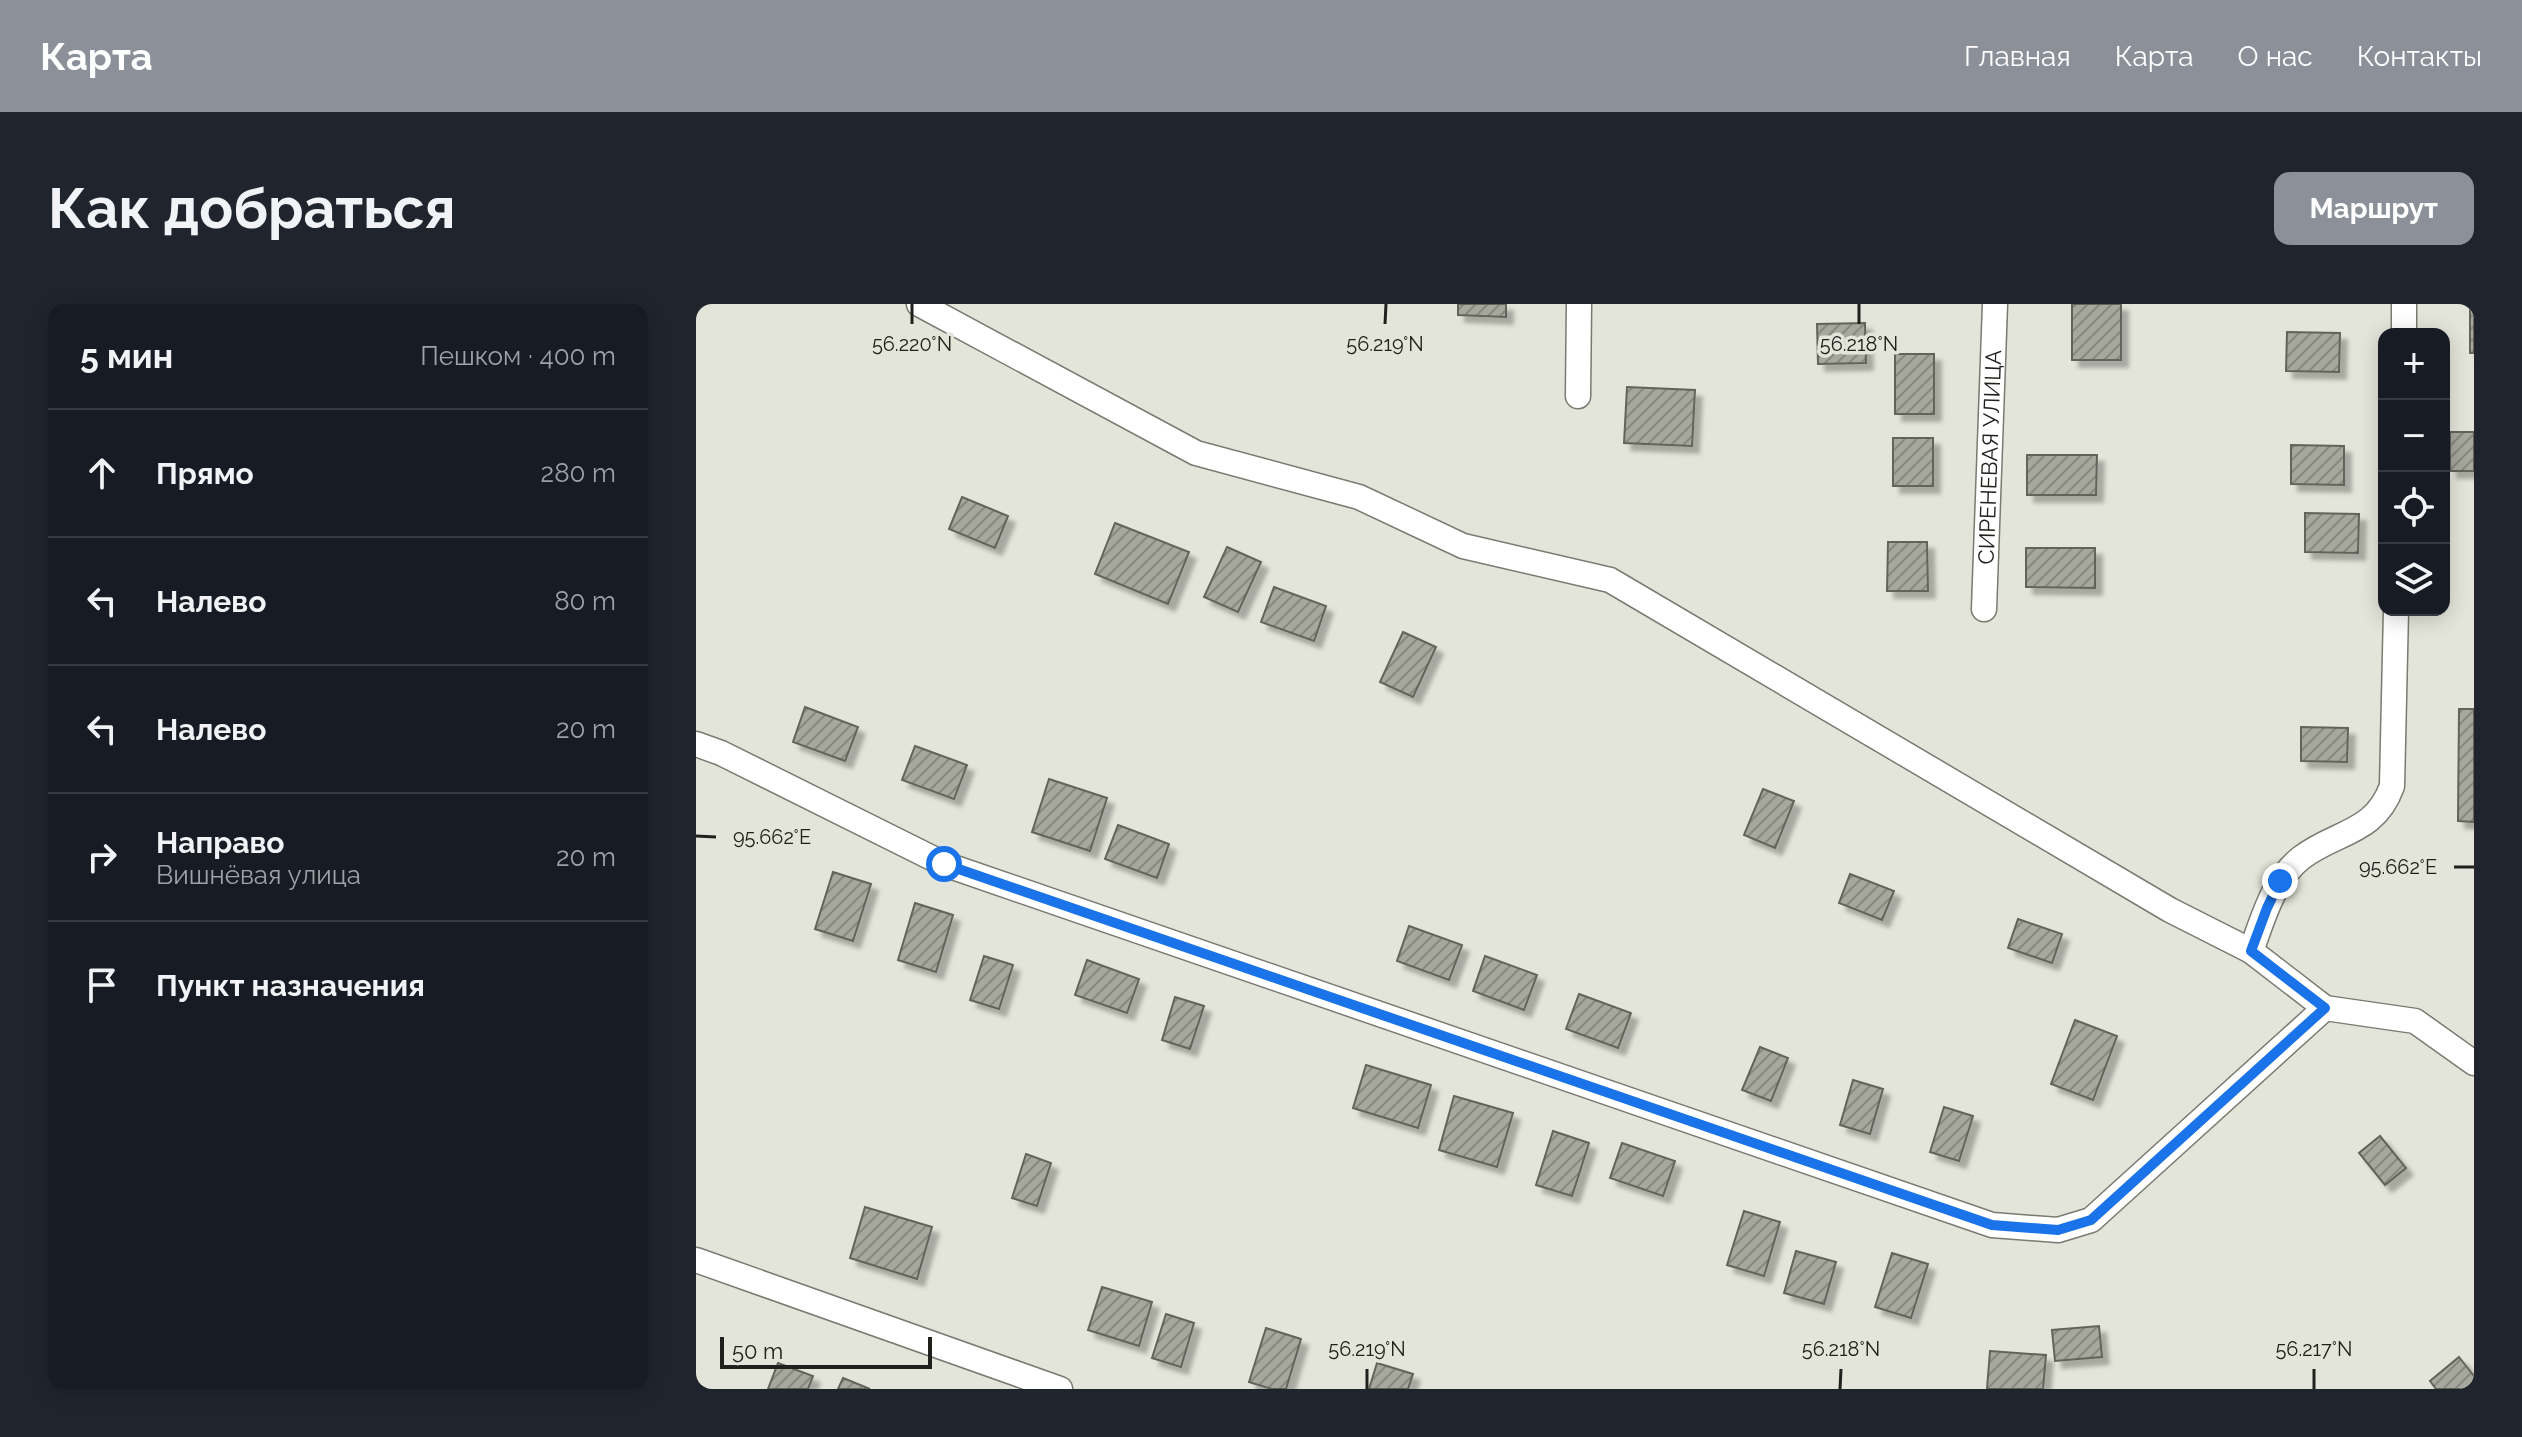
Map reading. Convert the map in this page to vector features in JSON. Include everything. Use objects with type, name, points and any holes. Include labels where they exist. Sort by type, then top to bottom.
[{"type":"street","points":[[919,304],[1196,453],[1359,497],[1463,546],[1610,580],[2170,910],[2251,951],[2325,1008],[2415,1021],[2474,1063]]},
{"type":"street","points":[[1578,396],[1579,304]]},
{"type":"street","name":"СИРЕНЕВАЯ УЛИЦА","points":[[1984,609],[1995,304]]},
{"type":"street","points":[[2404,304],[2404,328]]},
{"type":"street","points":[[2251,951],[2280,881],[2301,858],[2373,818],[2385,805],[2392,786],[2396,616]]},
{"type":"street","points":[[696,744],[721,753],[944,864],[1992,1225],[2058,1230],[2091,1220],[2325,1008]]},
{"type":"street","points":[[696,1260],[1060,1389]]},
{"type":"building","points":[[1458,304],[1506,304],[1506,317],[1458,315]]},
{"type":"building","points":[[2072,304],[2121,304],[2121,360],[2072,360]]},
{"type":"building","points":[[2470,304],[2474,304],[2474,353],[2470,353]]},
{"type":"building","points":[[1865,323],[1866,363],[1818,364],[1817,324]]},
{"type":"building","points":[[2287,332],[2340,333],[2339,372],[2286,371]]},
{"type":"building","points":[[1895,354],[1934,354],[1934,414],[1895,414]]},
{"type":"building","points":[[1627,387],[1695,390],[1692,446],[1624,443]]},
{"type":"building","points":[[2450,432],[2474,432],[2474,471],[2450,471]]},
{"type":"building","points":[[1893,438],[1933,438],[1933,486],[1893,486]]},
{"type":"building","points":[[2291,445],[2344,446],[2344,485],[2291,484]]},
{"type":"building","points":[[2027,455],[2097,455],[2096,495],[2027,495]]},
{"type":"building","points":[[962,497],[1008,516],[995,548],[949,529]]},
{"type":"building","points":[[2305,513],[2359,514],[2358,553],[2305,552]]},
{"type":"building","points":[[1115,523],[1189,552],[1168,604],[1095,574]]},
{"type":"building","points":[[1888,542],[1927,542],[1928,591],[1887,591]]},
{"type":"building","points":[[1227,547],[1261,562],[1238,612],[1204,597]]},
{"type":"building","points":[[2026,548],[2095,548],[2095,588],[2026,587]]},
{"type":"building","points":[[1274,587],[1326,606],[1314,641],[1261,622]]},
{"type":"building","points":[[1403,632],[1436,647],[1413,697],[1380,682]]},
{"type":"building","points":[[805,707],[858,727],[845,761],[793,742]]},
{"type":"building","points":[[2459,709],[2474,709],[2474,822],[2458,821]]},
{"type":"building","points":[[2301,727],[2348,728],[2347,762],[2301,761]]},
{"type":"building","points":[[915,746],[967,765],[954,799],[902,780]]},
{"type":"building","points":[[1049,779],[1107,798],[1090,851],[1032,832]]},
{"type":"building","points":[[1763,789],[1794,801],[1775,848],[1744,835]]},
{"type":"building","points":[[1118,825],[1169,844],[1157,878],[1105,859]]},
{"type":"building","points":[[833,872],[871,884],[853,941],[815,929]]},
{"type":"building","points":[[1850,874],[1894,891],[1882,920],[1839,903]]},
{"type":"building","points":[[915,903],[953,915],[936,972],[898,960]]},
{"type":"building","points":[[2018,919],[2062,934],[2052,963],[2008,948]]},
{"type":"building","points":[[1409,926],[1462,945],[1449,980],[1397,961]]},
{"type":"building","points":[[984,956],[1013,965],[999,1009],[970,1000]]},
{"type":"building","points":[[1485,956],[1537,975],[1524,1010],[1473,991]]},
{"type":"building","points":[[1087,960],[1139,979],[1127,1013],[1075,995]]},
{"type":"building","points":[[1579,994],[1631,1013],[1618,1048],[1566,1029]]},
{"type":"building","points":[[1175,997],[1204,1006],[1190,1049],[1162,1040]]},
{"type":"building","points":[[2075,1020],[2117,1036],[2093,1100],[2051,1084]]},
{"type":"building","points":[[1760,1047],[1788,1058],[1771,1101],[1742,1090]]},
{"type":"building","points":[[1366,1065],[1431,1085],[1418,1128],[1353,1108]]},
{"type":"building","points":[[1853,1080],[1883,1089],[1870,1134],[1840,1125]]},
{"type":"building","points":[[1454,1096],[1513,1113],[1497,1167],[1439,1150]]},
{"type":"building","points":[[1944,1107],[1973,1116],[1959,1161],[1930,1152]]},
{"type":"building","points":[[1553,1131],[1589,1143],[1572,1196],[1536,1185]]},
{"type":"building","points":[[2380,1136],[2406,1168],[2385,1185],[2359,1153]]},
{"type":"building","points":[[1622,1143],[1675,1161],[1663,1196],[1610,1178]]},
{"type":"building","points":[[1026,1154],[1051,1163],[1037,1206],[1012,1198]]},
{"type":"building","points":[[865,1207],[932,1227],[917,1279],[850,1258]]},
{"type":"building","points":[[1744,1211],[1780,1222],[1764,1276],[1727,1265]]},
{"type":"building","points":[[1796,1251],[1836,1262],[1824,1304],[1784,1293]]},
{"type":"building","points":[[1892,1253],[1928,1264],[1911,1318],[1875,1307]]},
{"type":"building","points":[[1102,1287],[1152,1302],[1139,1346],[1088,1330]]},
{"type":"building","points":[[1166,1314],[1194,1323],[1181,1367],[1152,1358]]},
{"type":"building","points":[[2099,1326],[2102,1357],[2055,1361],[2052,1330]]},
{"type":"building","points":[[1266,1328],[1301,1339],[1286,1389],[1272,1389],[1249,1382]]},
{"type":"building","points":[[1990,1351],[2046,1355],[2043,1389],[1987,1389]]},
{"type":"building","points":[[2459,1357],[2474,1376],[2474,1389],[2436,1389],[2430,1381]]},
{"type":"building","points":[[778,1363],[813,1376],[808,1389],[768,1389]]},
{"type":"building","points":[[1377,1363],[1413,1374],[1408,1389],[1369,1389]]},
{"type":"building","points":[[843,1378],[870,1389],[838,1389]]},
{"type":"route","points":[[944,864],[1992,1225],[2058,1230],[2091,1220],[2325,1008],[2251,951],[2280,881]]}]
